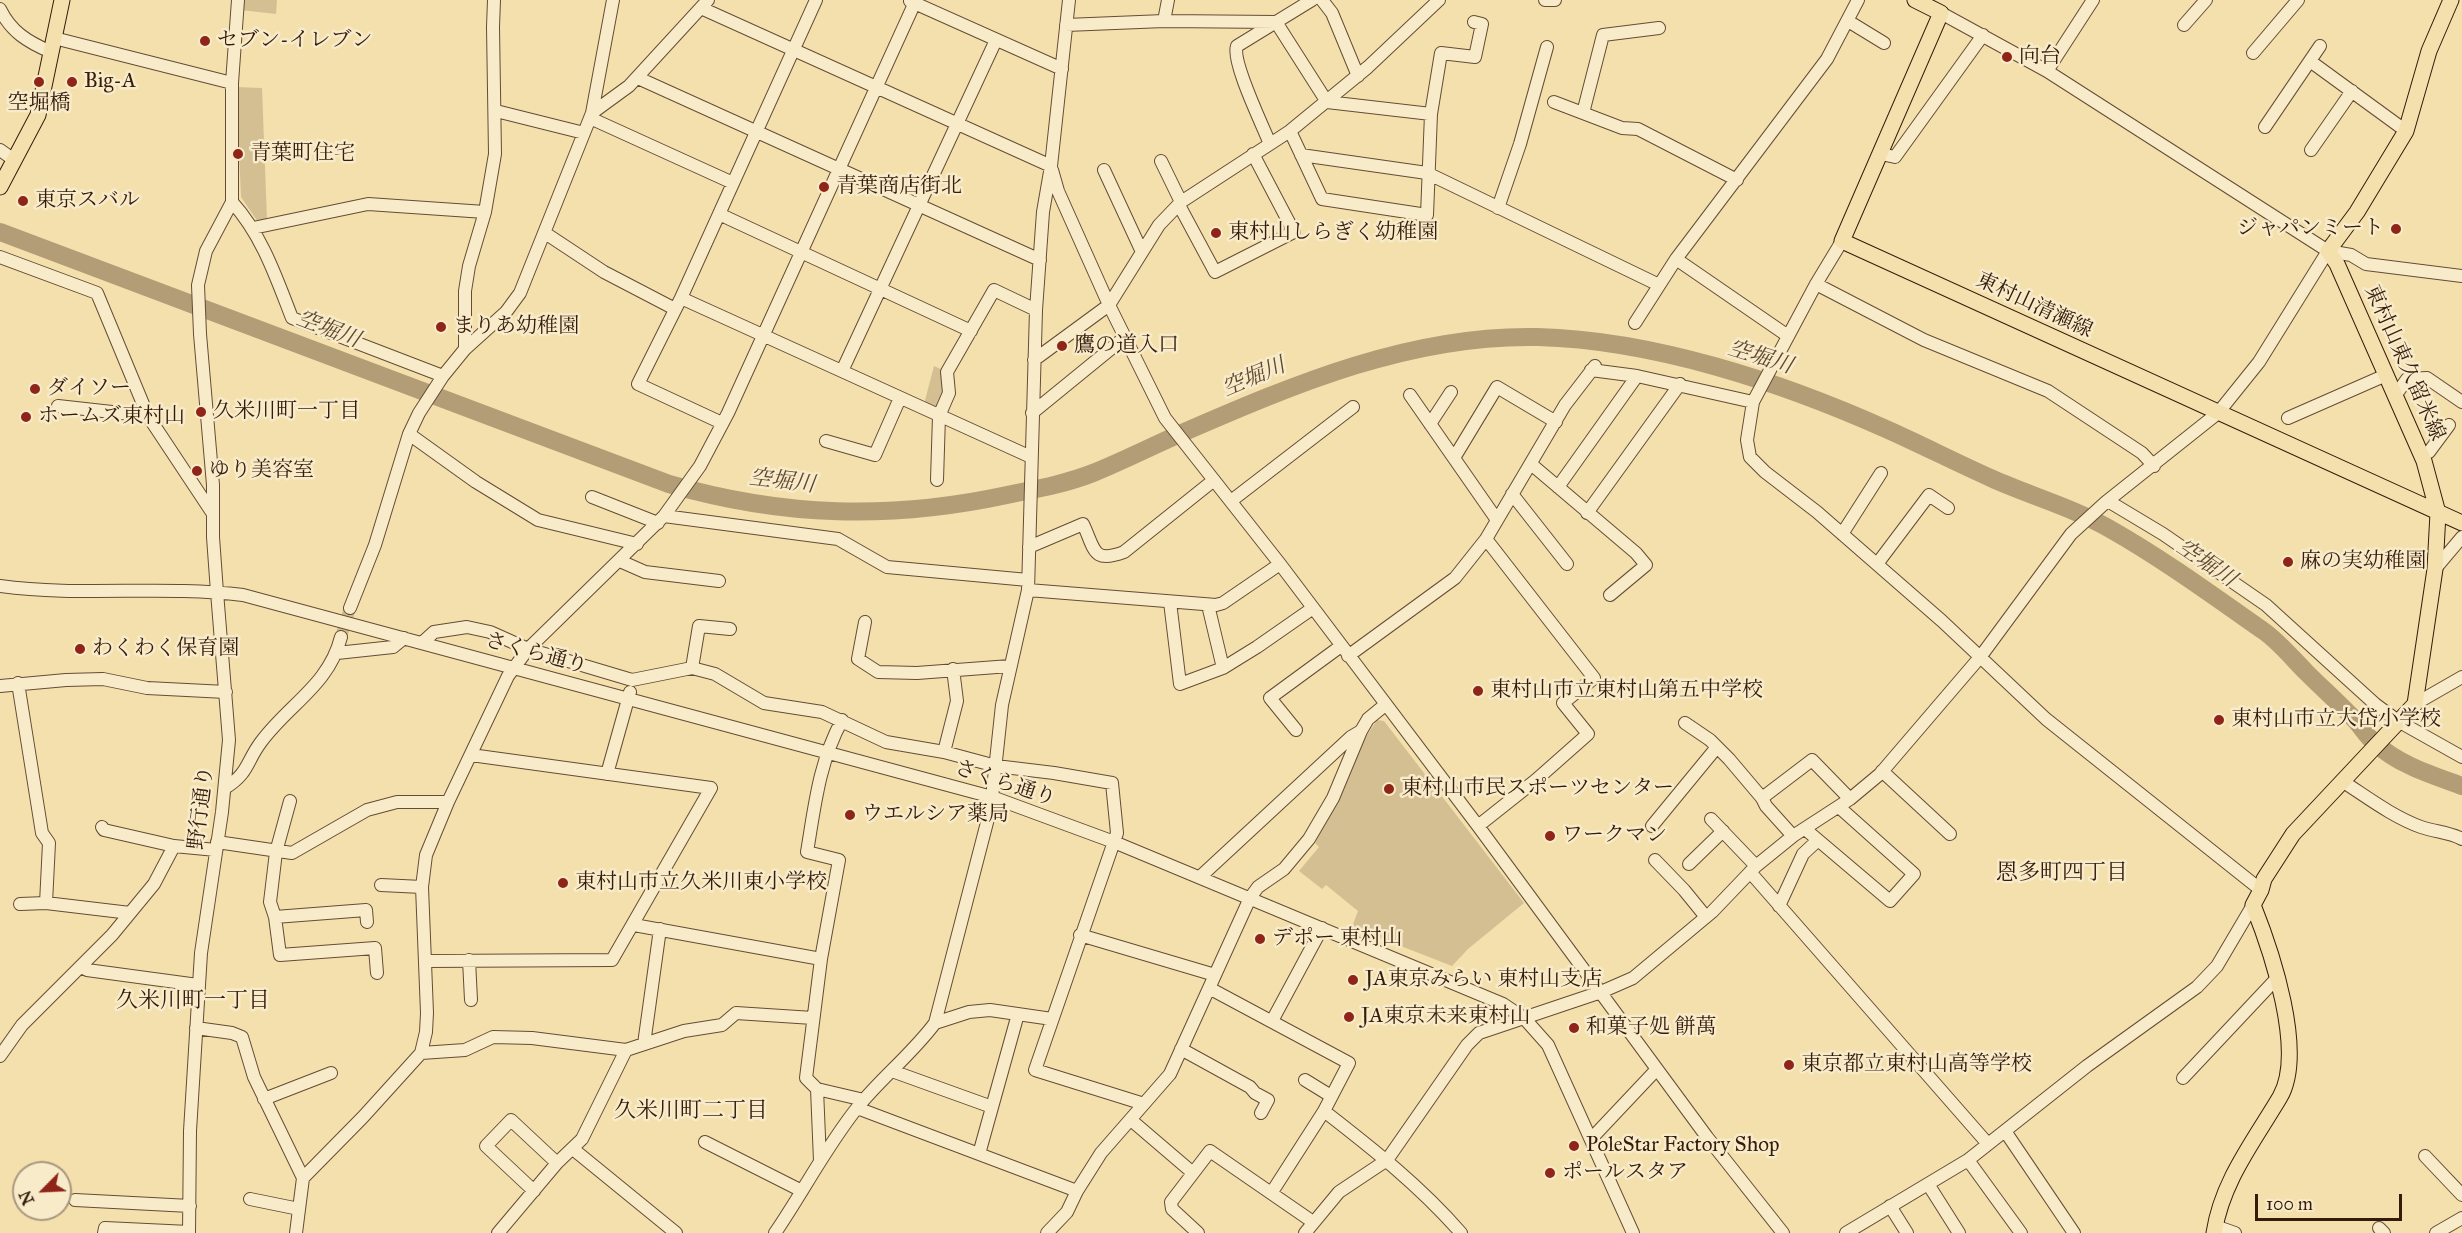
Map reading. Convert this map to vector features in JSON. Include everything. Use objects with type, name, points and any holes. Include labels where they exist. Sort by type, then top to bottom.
[{"type":"main road","points":[[0,187],[38,115],[62,0]]},
{"type":"main road","points":[[1842,241],[1941,14],[1915,0]]},
{"type":"main road","points":[[2328,251],[2357,212],[2406,131],[2429,51],[2451,0]]},
{"type":"main road","name":"東村山清瀬線","points":[[1842,241],[2462,523]]},
{"type":"main road","name":"東村山東久留米線","points":[[2328,251],[2337,264],[2421,453],[2432,485],[2438,513],[2435,569],[2415,704]]},
{"type":"main road","points":[[2214,1230],[2224,1194],[2238,1165],[2280,1096],[2287,1079],[2287,1038],[2277,978],[2267,939],[2253,905],[2264,879],[2293,834],[2415,704]]},
{"type":"street","points":[[238,0],[232,83],[232,202],[253,228],[292,318],[442,377]]},
{"type":"street","points":[[465,349],[465,291],[469,266],[485,212],[495,154],[494,0]]},
{"type":"street","points":[[350,608],[375,545],[409,434],[419,413],[442,377],[465,349],[514,304],[545,233],[591,115],[613,0]]},
{"type":"street","points":[[722,423],[638,384],[678,303],[816,0]]},
{"type":"street","points":[[775,1233],[820,1161],[860,1104],[922,1041],[935,1023],[992,807],[1002,705],[1028,585],[1036,310],[1044,212],[1069,0]]},
{"type":"street","points":[[1164,21],[1168,0]]},
{"type":"street","points":[[1322,0],[1332,13],[1358,76]]},
{"type":"street","points":[[1034,360],[1109,305],[1159,225],[1180,204],[1290,131],[1327,102],[1439,0]]},
{"type":"street","points":[[1545,0],[1555,0]]},
{"type":"street","points":[[1635,323],[1676,259],[1827,59],[1858,0]]},
{"type":"street","points":[[2046,71],[2093,0]]},
{"type":"street","points":[[2184,25],[2206,0]]},
{"type":"street","points":[[2253,52],[2298,0]]},
{"type":"street","points":[[303,1179],[421,1053],[426,1032],[427,1013],[422,887],[426,855],[448,802],[514,668],[528,649],[661,519],[700,466],[763,335],[913,1],[1062,69]]},
{"type":"street","points":[[1270,144],[1239,68],[1235,51],[1237,46],[1303,2]]},
{"type":"street","points":[[591,115],[638,78],[704,4],[794,49],[1051,166],[1058,191],[1109,305],[1165,418],[1280,564],[1478,826],[1657,1069],[1783,1233]]},
{"type":"street","points":[[0,9],[12,30],[34,45],[53,45],[232,83]]},
{"type":"street","points":[[1941,14],[2046,71],[2328,251],[2351,255],[2366,264],[2462,276]]},
{"type":"street","points":[[1066,25],[1164,21],[1276,22]]},
{"type":"street","points":[[1848,21],[1884,43]]},
{"type":"street","points":[[1276,22],[1327,102]]},
{"type":"street","points":[[1290,131],[1322,199],[1427,215],[1431,114],[1441,53],[1480,58],[1482,24],[1474,22]]},
{"type":"street","points":[[1583,113],[1603,35],[1659,28]]},
{"type":"street","points":[[1881,154],[1895,157],[1983,35]]},
{"type":"street","points":[[842,371],[996,40]]},
{"type":"street","points":[[2265,127],[2320,46]]},
{"type":"street","points":[[1498,208],[1520,144],[1547,47]]},
{"type":"street","points":[[2310,61],[2406,131]]},
{"type":"street","points":[[638,78],[1040,260]]},
{"type":"street","points":[[2311,150],[2352,92]]},
{"type":"street","points":[[1327,102],[1431,114]]},
{"type":"street","points":[[1554,102],[1622,128],[1638,129],[1737,180]]},
{"type":"street","points":[[496,111],[584,133]]},
{"type":"street","points":[[591,115],[733,183]]},
{"type":"street","points":[[0,150],[14,160]]},
{"type":"street","points":[[1161,160],[1180,204],[1215,272],[1294,232],[1253,154]]},
{"type":"street","points":[[1301,155],[1428,173],[1659,285]]},
{"type":"street","points":[[1104,170],[1142,252]]},
{"type":"street","name":"野行通り","points":[[189,1232],[190,1131],[198,985],[225,788],[229,740],[198,292],[206,251],[232,202]]},
{"type":"street","points":[[253,228],[368,204],[485,212]]},
{"type":"street","points":[[719,214],[971,331]]},
{"type":"street","points":[[545,233],[604,272],[763,335],[1030,457]]},
{"type":"street","points":[[1842,241],[1816,284],[1753,401],[1747,440],[1750,457],[1765,472],[1877,564],[1981,656],[2046,719],[2261,890]]},
{"type":"street","points":[[1305,1233],[1339,1192],[1387,1160],[1467,1045],[1479,1034],[1601,992],[1633,978],[1706,917],[1753,869],[1793,836],[1844,803],[1882,771],[1981,656],[2070,536],[2107,502],[2218,413],[2259,362],[2328,251]]},
{"type":"street","points":[[0,257],[97,293],[148,416],[213,515]]},
{"type":"street","points":[[1676,259],[1788,336]]},
{"type":"street","points":[[1816,284],[1924,340],[2048,391],[2142,453],[2154,466]]},
{"type":"street","points":[[937,480],[939,416],[950,393],[947,372],[994,290],[1036,310]]},
{"type":"street","points":[[1032,413],[1124,338]]},
{"type":"street","points":[[1296,730],[1270,698],[1455,578],[1486,539],[1577,387],[1593,368],[1680,384],[1753,401]]},
{"type":"street","points":[[2288,418],[2386,375]]},
{"type":"street","points":[[1558,488],[1637,376]]},
{"type":"street","points":[[2395,396],[2407,379],[2427,378],[2462,402]]},
{"type":"street","points":[[1587,513],[1680,384]]},
{"type":"street","points":[[1454,458],[1497,387],[1556,422]]},
{"type":"street","points":[[1430,424],[1451,392]]},
{"type":"street","points":[[1410,395],[1497,520]]},
{"type":"street","points":[[826,441],[875,455],[900,398]]},
{"type":"street","points":[[58,406],[148,416]]},
{"type":"street","points":[[1231,501],[1353,407]]},
{"type":"street","points":[[2421,453],[2429,452],[2449,425]]},
{"type":"street","points":[[409,434],[476,482],[538,520],[637,544]]},
{"type":"street","points":[[1531,465],[1636,553],[1646,565],[1610,595]]},
{"type":"street","points":[[1842,534],[1881,473]]},
{"type":"street","points":[[1029,547],[1083,524],[1097,553],[1101,557],[1108,558],[1124,552],[1214,480]]},
{"type":"street","points":[[1877,564],[1925,492],[1948,508]]},
{"type":"street","points":[[1512,494],[1567,564]]},
{"type":"street","points":[[592,497],[661,519],[838,539],[886,567],[1170,602],[1208,605],[1223,603],[1280,564]]},
{"type":"street","points":[[2107,502],[2163,534],[2266,605],[2398,722],[2462,757]]},
{"type":"street","points":[[2435,569],[2462,537]]},
{"type":"street","points":[[1478,826],[1536,780],[1588,734],[1563,703],[1594,678],[1486,539]]},
{"type":"street","points":[[620,561],[645,572],[719,581]]},
{"type":"street","name":"さくら通り","points":[[0,586],[82,592],[217,592],[243,596],[992,797],[1114,842],[1503,1004],[1524,1018],[1548,1045],[1633,1233]]},
{"type":"street","points":[[1170,602],[1180,684],[1223,668],[1313,608]]},
{"type":"street","points":[[1208,605],[1223,668]]},
{"type":"street","points":[[865,622],[858,659],[878,672],[917,673],[1010,666]]},
{"type":"street","points":[[692,668],[699,626],[730,629]]},
{"type":"street","points":[[422,643],[434,632],[467,627],[490,632],[528,649],[632,680],[692,668],[715,674],[764,703],[822,712],[886,742],[944,752],[996,766],[1112,783],[1117,833],[1035,1070],[1144,1104]]},
{"type":"street","points":[[225,788],[240,779],[262,742],[328,671],[342,637]]},
{"type":"street","points":[[337,653],[393,647],[404,638]]},
{"type":"street","points":[[944,752],[957,701],[954,669]]},
{"type":"street","points":[[2415,704],[2462,677]]},
{"type":"street","points":[[0,686],[103,679],[147,688],[226,692]]},
{"type":"street","points":[[607,774],[632,680]]},
{"type":"street","points":[[18,683],[42,833],[50,843],[46,903]]},
{"type":"street","points":[[1047,1233],[1067,1212],[1101,1152],[1170,1074],[1250,898],[1258,887],[1284,868],[1309,839],[1332,798],[1368,718],[1385,705]]},
{"type":"street","points":[[842,720],[826,753],[807,852],[839,860],[821,959],[806,1078],[817,1089],[1077,1191]]},
{"type":"street","points":[[1685,723],[1717,747],[1793,836]]},
{"type":"street","points":[[1200,877],[1351,737],[1361,731]]},
{"type":"street","points":[[1652,826],[1717,747]]},
{"type":"street","points":[[425,961],[612,960],[711,788],[471,755]]},
{"type":"street","points":[[1762,798],[1812,760],[1844,803],[1914,874],[1890,901],[1805,829]]},
{"type":"street","points":[[1882,771],[1950,834]]},
{"type":"street","points":[[2342,781],[2380,806],[2421,827],[2450,833],[2462,839]]},
{"type":"street","points":[[290,801],[276,852],[270,902],[275,917],[280,955],[375,943],[377,973]]},
{"type":"street","points":[[102,827],[104,830],[174,846],[217,846],[291,853],[367,810],[398,802],[448,802]]},
{"type":"street","points":[[1711,819],[1753,869],[1779,906],[1988,1144]]},
{"type":"street","points":[[1689,864],[1723,831]]},
{"type":"street","points":[[1779,906],[1803,854],[1818,840]]},
{"type":"street","points":[[0,1056],[22,1025],[81,967],[130,913],[154,884],[174,846]]},
{"type":"street","points":[[1655,861],[1684,890],[1706,917]]},
{"type":"street","points":[[381,885],[422,887]]},
{"type":"street","points":[[20,904],[46,903],[130,913]]},
{"type":"street","points":[[1851,1232],[1968,1160],[2087,1066],[2206,979],[2223,957],[2253,905]]},
{"type":"street","points":[[275,917],[366,910],[367,922]]},
{"type":"street","points":[[634,925],[821,959]]},
{"type":"street","points":[[1272,1021],[1322,928]]},
{"type":"street","points":[[644,1044],[660,929]]},
{"type":"street","points":[[1080,935],[1215,975]]},
{"type":"street","points":[[469,960],[471,1000]]},
{"type":"street","points":[[81,967],[87,970],[198,985]]},
{"type":"street","points":[[2183,1078],[2277,978]]},
{"type":"street","points":[[1209,988],[1349,1063],[1324,1111],[1272,1192]]},
{"type":"street","points":[[935,1023],[969,1012],[990,1010],[1052,1019]]},
{"type":"street","points":[[421,1053],[465,1050],[494,1037],[531,1038],[626,1050],[684,1031],[722,1026],[736,1013],[813,1018]]},
{"type":"street","points":[[979,1154],[1018,1014]]},
{"type":"street","points":[[196,1028],[232,1033],[242,1037],[254,1077],[303,1179],[296,1233]]},
{"type":"street","points":[[1181,1049],[1250,1087],[1255,1093],[1268,1100],[1261,1113]]},
{"type":"street","points":[[498,1233],[556,1163],[582,1139],[626,1050]]},
{"type":"street","points":[[1591,1139],[1657,1069]]},
{"type":"street","points":[[892,1071],[992,1107]]},
{"type":"street","points":[[264,1099],[331,1073]]},
{"type":"street","points":[[1305,1080],[1331,1096]]},
{"type":"street","points":[[817,1089],[820,1161]]},
{"type":"street","points":[[1324,1111],[1387,1160],[1432,1200],[1461,1233]]},
{"type":"street","points":[[534,1191],[486,1146],[510,1120],[556,1163]]},
{"type":"street","points":[[1131,1120],[1193,1173]]},
{"type":"street","points":[[2005,1131],[2074,1233]]},
{"type":"street","points":[[705,1142],[802,1191]]},
{"type":"street","points":[[573,1149],[676,1233]]},
{"type":"street","points":[[1198,1233],[1172,1209],[1170,1202],[1210,1151],[1313,1222]]},
{"type":"street","points":[[2425,1156],[2462,1195]]},
{"type":"street","points":[[1968,1160],[2021,1233]]},
{"type":"street","points":[[1928,1184],[1959,1233]]},
{"type":"street","points":[[250,1199],[299,1209]]},
{"type":"street","points":[[75,1200],[190,1206]]},
{"type":"street","points":[[1890,1206],[1907,1233]]},
{"type":"street","points":[[2436,1233],[2462,1218]]},
{"type":"street","points":[[104,1233],[105,1228],[189,1232]]},
{"type":"street","points":[[2214,1230],[2235,1233]]},
{"type":"shaded area","points":[[241,0],[277,0],[276,14],[240,10]]},
{"type":"shaded area","points":[[236,87],[262,88],[267,220],[258,222],[241,197]]},
{"type":"shaded area","points":[[934,366],[947,372],[939,416],[923,408]]},
{"type":"shaded area","name":"東村山市民スポーツセンター","points":[[1377,720],[1384,721],[1524,903],[1468,949],[1452,966],[1352,927],[1358,911],[1326,885],[1322,889],[1299,871],[1319,847],[1315,843],[1367,735]]},
{"type":"waterway","name":"空堀川","points":[[0,232],[669,484],[711,495],[795,509],[879,511],[921,508],[964,503],[1061,483],[1115,464],[1171,438],[1311,380],[1400,353],[1445,344],[1491,338],[1538,337],[1582,340],[1671,355],[1716,366],[1804,395],[1899,435],[1993,479],[2067,508],[2110,529],[2169,566],[2271,636],[2384,751],[2416,769],[2462,786]]},
{"type":"tunnel","points":[[341,637],[350,608]]},
{"type":"place","name":"セブン-イレブン","points":[[205,41]]},
{"type":"place","name":"向台","points":[[2007,57]]},
{"type":"place","name":"空堀橋","points":[[39,82]]},
{"type":"place","name":"Big-A","points":[[72,82]]},
{"type":"place","name":"青葉町住宅","points":[[238,154]]},
{"type":"place","name":"青葉商店街北","points":[[824,187]]},
{"type":"place","name":"東京スバル","points":[[23,201]]},
{"type":"place","name":"ジャパンミート","points":[[2396,229]]},
{"type":"place","name":"東村山しらぎく幼稚園","points":[[1216,233]]},
{"type":"place","name":"まりあ幼稚園","points":[[441,327]]},
{"type":"place","name":"鷹の道入口","points":[[1062,346]]},
{"type":"place","name":"ダイソー","points":[[35,389]]},
{"type":"place","name":"久米川町一丁目","points":[[201,412]]},
{"type":"place","name":"ホームズ東村山","points":[[26,417]]},
{"type":"place","name":"ゆり美容室","points":[[197,471]]},
{"type":"place","name":"麻の実幼稚園","points":[[2288,562]]},
{"type":"place","name":"わくわく保育園","points":[[80,649]]},
{"type":"place","name":"東村山市立東村山第五中学校","points":[[1478,691]]},
{"type":"place","name":"東村山市立大岱小学校","points":[[2219,720]]},
{"type":"place","name":"東村山市民スポーツセンター","points":[[1389,789]]},
{"type":"place","name":"ウエルシア薬局","points":[[850,815]]},
{"type":"place","name":"ワークマン","points":[[1550,836]]},
{"type":"place","name":"東村山市立久米川東小学校","points":[[563,883]]},
{"type":"place","name":"デポー 東村山","points":[[1260,939]]},
{"type":"place","name":"JA東京みらい 東村山支店","points":[[1353,980]]},
{"type":"place","name":"JA東京未来東村山","points":[[1349,1017]]},
{"type":"place","name":"和菓子処 餅萬","points":[[1574,1028]]},
{"type":"place","name":"東京都立東村山高等学校","points":[[1789,1065]]},
{"type":"place","name":"PoleStar Factory Shop","points":[[1574,1146]]},
{"type":"place","name":"ポールスタア","points":[[1550,1173]]},
{"type":"district","name":"恩多町四丁目","points":[[2062,874]]},
{"type":"district","name":"久米川町一丁目","points":[[193,1002]]},
{"type":"district","name":"久米川町二丁目","points":[[691,1112]]}]
